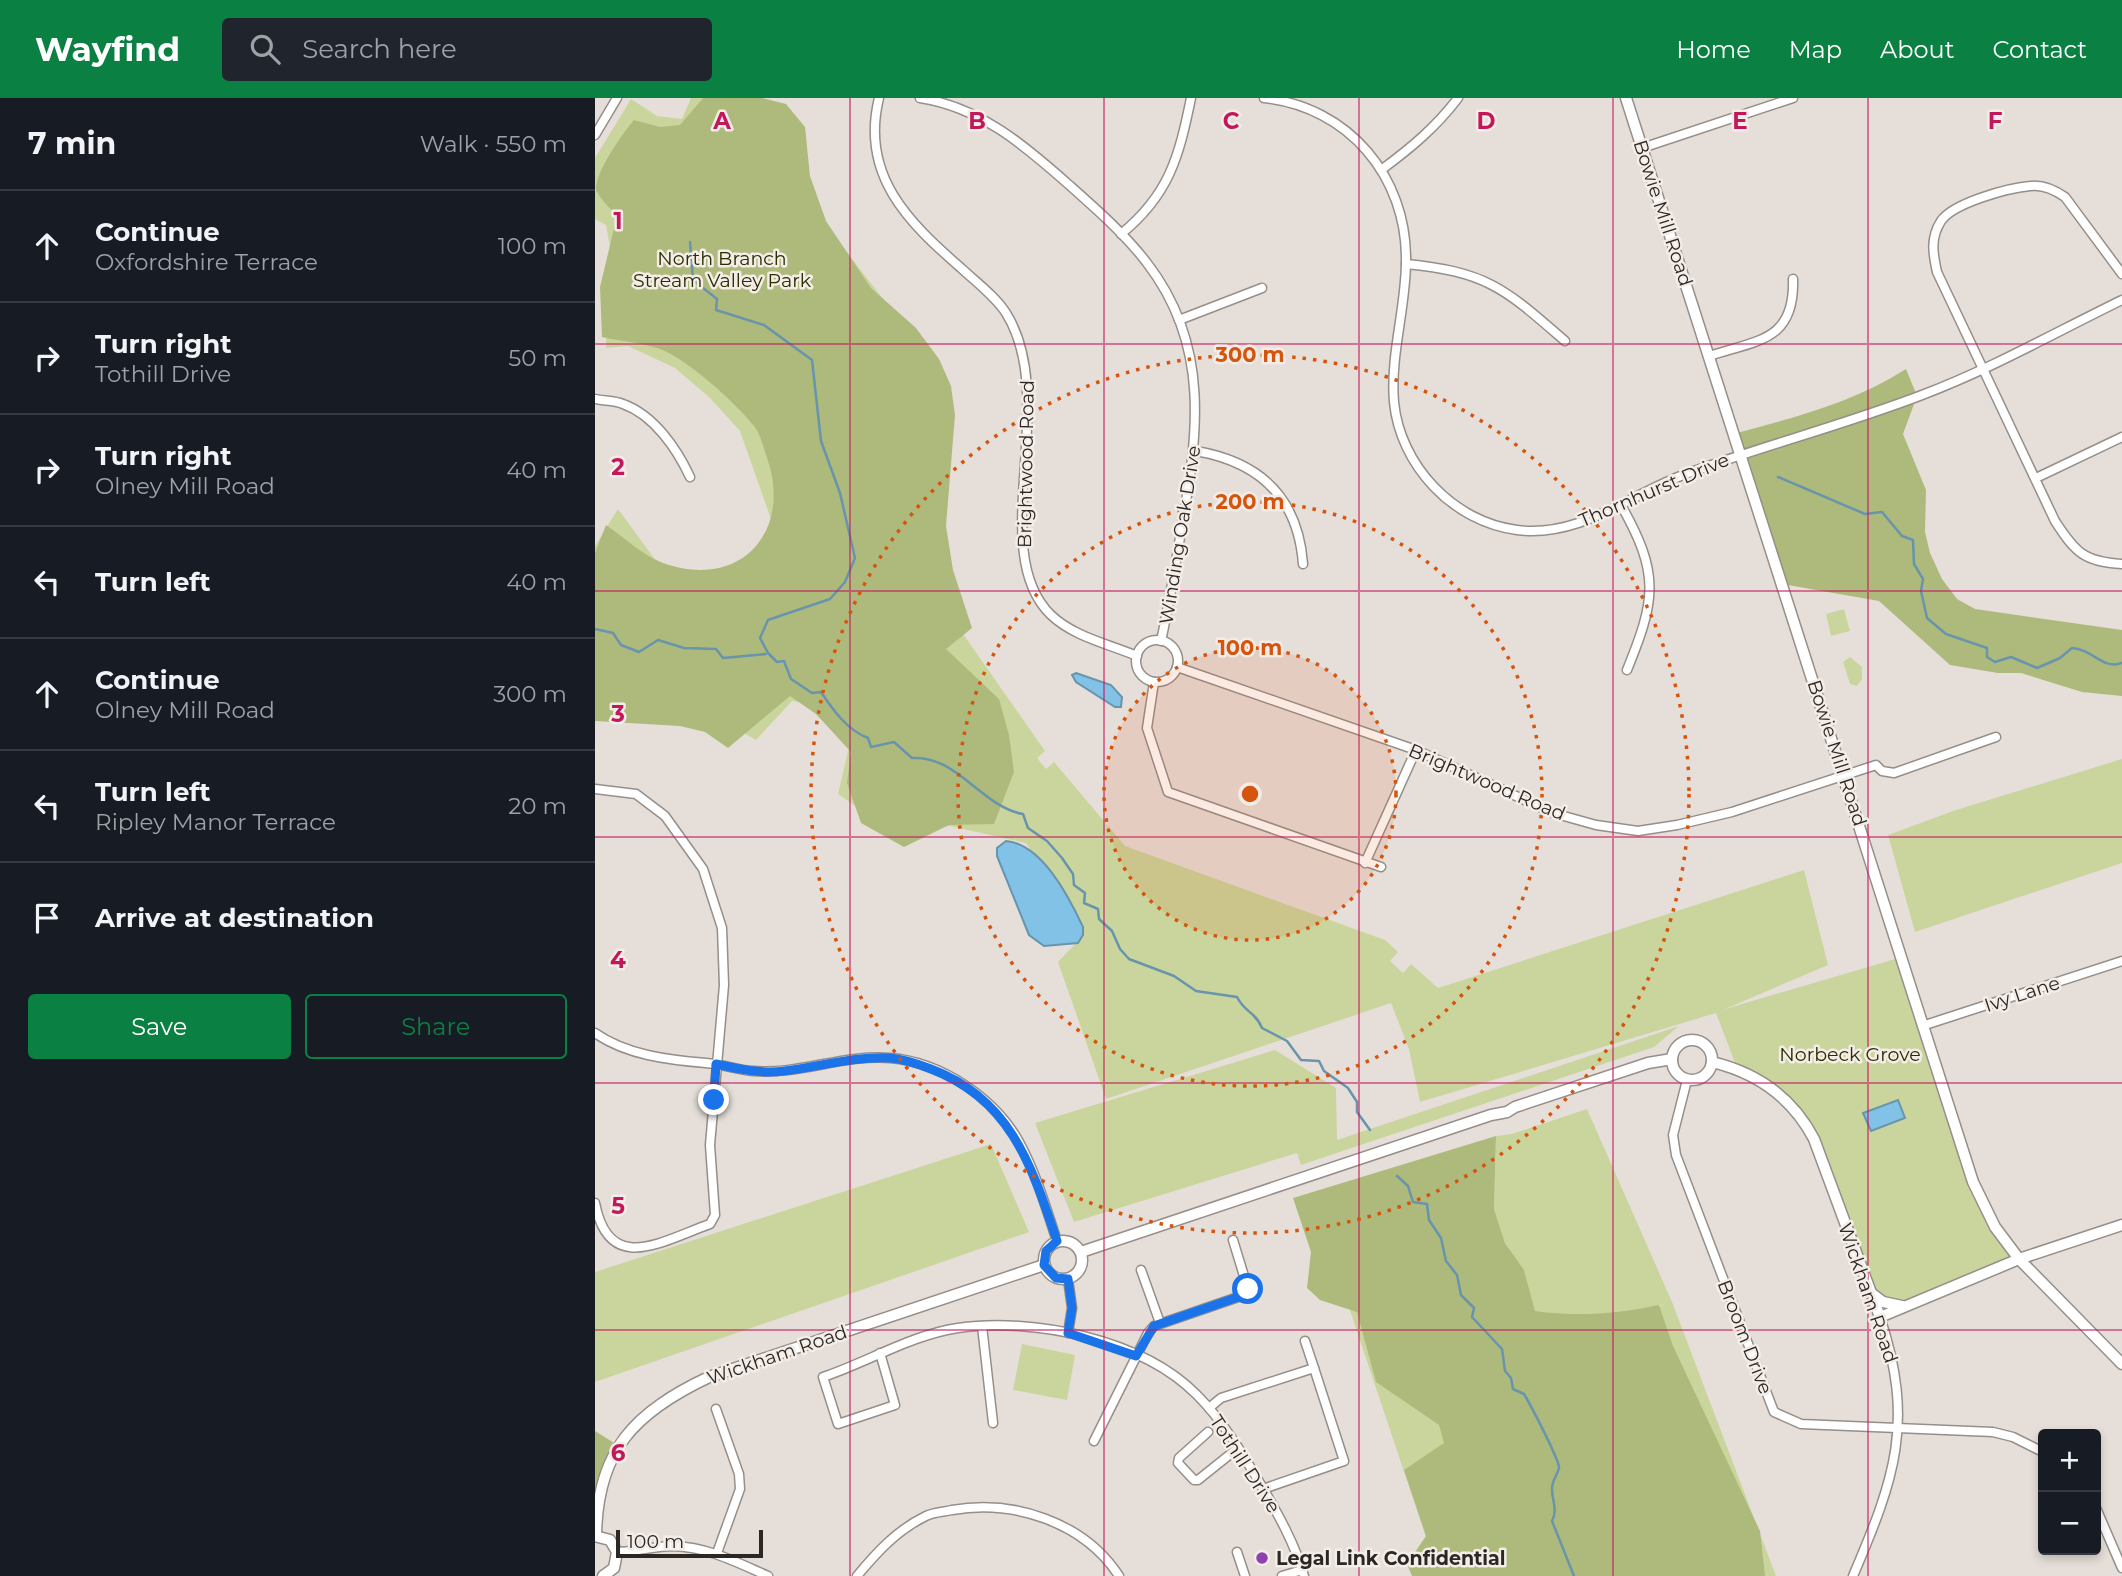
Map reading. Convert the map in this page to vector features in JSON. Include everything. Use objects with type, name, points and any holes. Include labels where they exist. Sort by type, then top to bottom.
[{"type":"street","points":[[595,135],[617,98]]},
{"type":"street","name":"Brightwood Road","points":[[879,98],[874,135],[877,156],[885,182],[901,211],[920,233],[991,295],[1004,311],[1024,351],[1028,418],[1023,548],[1036,596],[1051,615],[1066,626],[1137,656]]},
{"type":"street","name":"Winding Oak Drive","points":[[920,98],[956,105],[1027,147],[1121,234],[1147,262],[1179,320],[1196,392],[1196,451],[1161,641]]},
{"type":"street","points":[[1121,234],[1144,216],[1161,194],[1173,170],[1191,98]]},
{"type":"street","name":"Thornhurst Drive","points":[[1263,98],[1293,101],[1319,112],[1346,129],[1365,147],[1381,170],[1402,212],[1406,264],[1394,402],[1399,426],[1411,456],[1430,483],[1474,517],[1518,530],[1555,530],[1587,521],[1678,477],[1739,454],[1923,395],[2122,299]]},
{"type":"street","points":[[1381,170],[1418,143],[1440,122],[1458,98]]},
{"type":"street","name":"Bowie Mill Road","points":[[1626,98],[1973,1182],[1995,1227],[2019,1259],[2122,1364]]},
{"type":"street","points":[[1642,148],[1788,99]]},
{"type":"street","points":[[2122,274],[2072,205],[2054,189],[2032,185],[1957,207],[1942,219],[1934,234],[1932,251],[1937,272],[2055,521],[2076,550],[2090,561],[2122,564]]},
{"type":"street","points":[[1406,264],[1451,268],[1489,281],[1513,296],[1565,341]]},
{"type":"street","points":[[1709,356],[1771,335],[1787,321],[1794,303],[1793,279]]},
{"type":"street","points":[[1179,320],[1262,288]]},
{"type":"street","points":[[595,400],[623,403],[649,420],[669,440],[690,477]]},
{"type":"street","points":[[2036,478],[2122,437]]},
{"type":"street","points":[[1196,451],[1234,460],[1260,475],[1291,515],[1301,536],[1303,564]]},
{"type":"street","points":[[1621,505],[1646,558],[1651,584],[1644,629],[1627,670]]},
{"type":"street","points":[[1161,641],[1174,649],[1177,667],[1170,678],[1154,682],[1140,674],[1137,656],[1146,644],[1161,641]]},
{"type":"street","name":"Brightwood Road","points":[[1177,667],[1416,750],[1553,813],[1596,825],[1638,831],[1732,812],[1876,765],[1888,773],[1894,772],[1996,737]]},
{"type":"street","points":[[1154,682],[1147,728],[1168,792],[1381,867]]},
{"type":"street","points":[[1365,863],[1416,750]]},
{"type":"street","points":[[595,789],[636,794],[665,816],[703,869],[722,928],[725,985],[710,1145],[715,1215],[710,1224],[638,1249],[624,1247],[605,1236],[595,1203]]},
{"type":"street","name":"Ivy Lane","points":[[1922,1026],[2122,961]]},
{"type":"street","points":[[595,1033],[614,1045],[670,1060],[716,1064],[752,1071],[782,1071],[839,1062],[890,1058],[949,1076],[1003,1119],[1019,1142],[1036,1180],[1057,1241]]},
{"type":"street","points":[[1081,1252],[1491,1115],[1509,1104],[1515,1107],[1648,1063],[1672,1059],[1682,1043],[1694,1040],[1710,1050],[1712,1062],[1704,1076],[1687,1080],[1675,1069],[1672,1059]]},
{"type":"street","name":"Wickham Road","points":[[1712,1062],[1737,1068],[1763,1082],[1789,1101],[1804,1120],[1814,1139],[1871,1293],[1898,1386],[1899,1426],[1889,1487],[1853,1576]]},
{"type":"street","name":"Broom Drive","points":[[1687,1080],[1673,1135],[1676,1155],[1774,1412],[1801,1424],[1993,1432],[2013,1437],[2038,1450]]},
{"type":"street","points":[[1879,1317],[2019,1259],[2122,1224]]},
{"type":"street","points":[[1094,1441],[1148,1333],[1160,1323],[1247,1294],[1248,1289],[1233,1240]]},
{"type":"street","points":[[1057,1241],[1071,1242],[1081,1252],[1079,1271],[1068,1279],[1056,1278],[1044,1265],[1046,1251],[1057,1241]]},
{"type":"street","name":"Wickham Road","points":[[596,1536],[597,1504],[619,1446],[638,1420],[675,1393],[709,1377],[1044,1265]]},
{"type":"street","points":[[1141,1270],[1160,1323]]},
{"type":"street","points":[[1068,1279],[1072,1308],[1068,1333]]},
{"type":"street","points":[[1871,1293],[1883,1302],[1906,1306]]},
{"type":"street","points":[[982,1326],[993,1423]]},
{"type":"street","name":"Tothill Drive","points":[[880,1353],[895,1405],[838,1424],[823,1377],[860,1364],[880,1353],[956,1328],[1012,1326],[1068,1333],[1136,1356],[1175,1377],[1209,1408],[1263,1489],[1303,1573]]},
{"type":"street","points":[[1263,1489],[1344,1461],[1305,1341]]},
{"type":"street","points":[[1209,1408],[1221,1398],[1314,1368]]},
{"type":"street","points":[[716,1409],[739,1474],[740,1489],[717,1553]]},
{"type":"street","points":[[1208,1432],[1179,1458],[1178,1463],[1194,1480],[1198,1480],[1238,1448]]},
{"type":"street","points":[[857,1576],[895,1535],[928,1515],[985,1505],[1049,1520],[1097,1552],[1109,1562],[1118,1576]]},
{"type":"street","points":[[2101,1520],[2122,1568]]},
{"type":"street","points":[[596,1536],[610,1541],[617,1552],[614,1568],[603,1576]]},
{"type":"street","points":[[617,1552],[671,1546],[717,1553],[768,1576]]},
{"type":"street","points":[[1237,1552],[1245,1576]]},
{"type":"street","points":[[1282,1576],[1303,1573]]},
{"type":"green space","name":"North Branch Stream Valley Park","points":[[691,98],[757,98],[794,184],[887,304],[944,558],[954,621],[1045,751],[1037,758],[1046,769],[1054,762],[1125,846],[1385,940],[1398,952],[1390,961],[1403,973],[1411,964],[1438,988],[1804,870],[1828,965],[1725,1009],[1902,957],[1973,1182],[2019,1259],[1880,1317],[1814,1139],[1789,1101],[1737,1068],[1716,1013],[1420,1102],[1409,1049],[1391,1003],[1106,1099],[1058,962],[1076,943],[1080,922],[1026,843],[950,826],[889,829],[838,794],[850,743],[812,704],[792,701],[756,740],[718,718],[595,711],[595,546],[618,509],[670,580],[743,566],[772,522],[740,431],[710,398],[675,368],[628,346],[606,348],[607,293],[613,263],[606,225],[595,219],[595,158],[631,99],[657,116],[682,119]]},
{"type":"green space","name":"North Branch Stream Valley Park","points":[[703,98],[762,98],[786,104],[805,127],[810,176],[826,221],[871,288],[916,328],[939,359],[951,386],[955,415],[946,526],[953,570],[972,628],[946,649],[999,699],[1009,735],[1014,772],[994,824],[949,825],[904,847],[861,823],[847,783],[851,752],[816,714],[790,696],[728,748],[705,732],[680,726],[595,721],[595,553],[606,525],[641,551],[663,563],[691,569],[716,568],[738,561],[755,548],[767,530],[773,507],[773,482],[761,440],[754,426],[736,406],[697,372],[671,354],[653,347],[602,337],[600,287],[617,216],[596,190],[600,173],[634,120],[660,127],[680,125]]},
{"type":"green space","points":[[1906,369],[1917,396],[1903,434],[1926,490],[1925,532],[1930,553],[1942,579],[1957,599],[1975,609],[2122,630],[2122,696],[2082,692],[2021,673],[1998,673],[1950,665],[1879,601],[1782,584],[1733,434],[1844,400]]},
{"type":"green space","points":[[1844,609],[1850,631],[1831,636],[1826,614]]},
{"type":"green space","points":[[1850,657],[1862,667],[1862,679],[1857,686],[1850,684],[1843,662]]},
{"type":"green space","points":[[2122,759],[2122,863],[1915,932],[1888,835],[1956,810]]},
{"type":"green space","points":[[1679,1026],[1654,1047],[1301,1165],[1297,1153],[1074,1222],[1035,1123],[1275,1050],[1336,1088],[1337,1140]]},
{"type":"green space","points":[[1587,1109],[1672,1302],[1776,1576],[1439,1576],[1311,1194],[1537,1352],[1666,1304],[1612,1315],[1582,1316],[1535,1312],[1524,1270],[1505,1243],[1494,1209],[1496,1136],[1512,1134]]},
{"type":"green space","points":[[1496,1136],[1494,1209],[1505,1243],[1524,1270],[1535,1311],[1597,1314],[1659,1305],[1673,1346],[1760,1531],[1765,1576],[1412,1576],[1407,1564],[1426,1536],[1404,1470],[1444,1443],[1439,1425],[1376,1382],[1357,1312],[1320,1300],[1307,1288],[1311,1252],[1293,1198]]},
{"type":"green space","points":[[991,1144],[1029,1232],[595,1382],[595,1272]]},
{"type":"green space","points":[[1022,1344],[1075,1355],[1067,1400],[1013,1390]]},
{"type":"green space","points":[[595,1431],[619,1446],[595,1507]]},
{"type":"water","points":[[1076,673],[1111,685],[1122,697],[1121,707],[1115,707],[1076,682],[1072,675]]},
{"type":"water","points":[[1006,841],[1031,851],[1053,874],[1083,927],[1083,935],[1078,943],[1044,946],[1029,935],[997,856],[997,848]]},
{"type":"water","points":[[1898,1100],[1905,1118],[1871,1131],[1863,1113]]},
{"type":"waterway","points":[[690,242],[693,280],[717,299],[716,310],[764,325],[812,360],[821,441],[840,493],[855,558],[845,582],[830,599],[768,620],[760,638],[768,653],[777,662],[784,661],[791,679],[812,693],[821,692],[847,725],[868,738],[871,747],[894,742],[912,758],[943,764],[995,802],[1023,814],[1028,828],[1047,841],[1062,858],[1073,874],[1074,885],[1085,893],[1084,903],[1098,909],[1099,919],[1112,931],[1120,949],[1129,959],[1174,976],[1196,991],[1237,997],[1262,1028],[1287,1041],[1301,1060],[1319,1061],[1324,1071],[1348,1088],[1357,1102],[1357,1112],[1370,1130]]},
{"type":"waterway","points":[[1778,477],[1865,514],[1882,512],[1902,536],[1913,540],[1914,564],[1923,579],[1921,591],[1927,618],[1946,634],[1987,648],[1987,657],[1995,662],[2011,657],[2037,668],[2060,658],[2072,648],[2109,664],[2122,663]]},
{"type":"waterway","points":[[595,629],[613,633],[621,645],[639,652],[658,640],[684,648],[716,649],[723,658],[766,654]]},
{"type":"waterway","points":[[1397,1176],[1408,1186],[1413,1202],[1427,1204],[1429,1220],[1441,1238],[1446,1261],[1457,1275],[1461,1295],[1474,1308],[1472,1317],[1502,1349],[1505,1371],[1511,1378],[1513,1389],[1524,1394],[1555,1455],[1559,1468],[1552,1486],[1555,1509],[1552,1521],[1574,1576]]},
{"type":"place","name":"Legal Link Confidential","points":[[1262,1558]]},
{"type":"route","points":[[714,1100],[716,1064],[752,1071],[782,1071],[839,1062],[890,1058],[920,1065],[949,1076],[979,1096],[1003,1119],[1019,1142],[1036,1180],[1057,1241],[1046,1251],[1044,1265],[1056,1278],[1068,1279],[1072,1308],[1068,1333],[1136,1356],[1154,1326],[1247,1294],[1248,1289]]},
{"type":"park label","name":"Norbeck Grove","points":[[1850,1054]]}]
